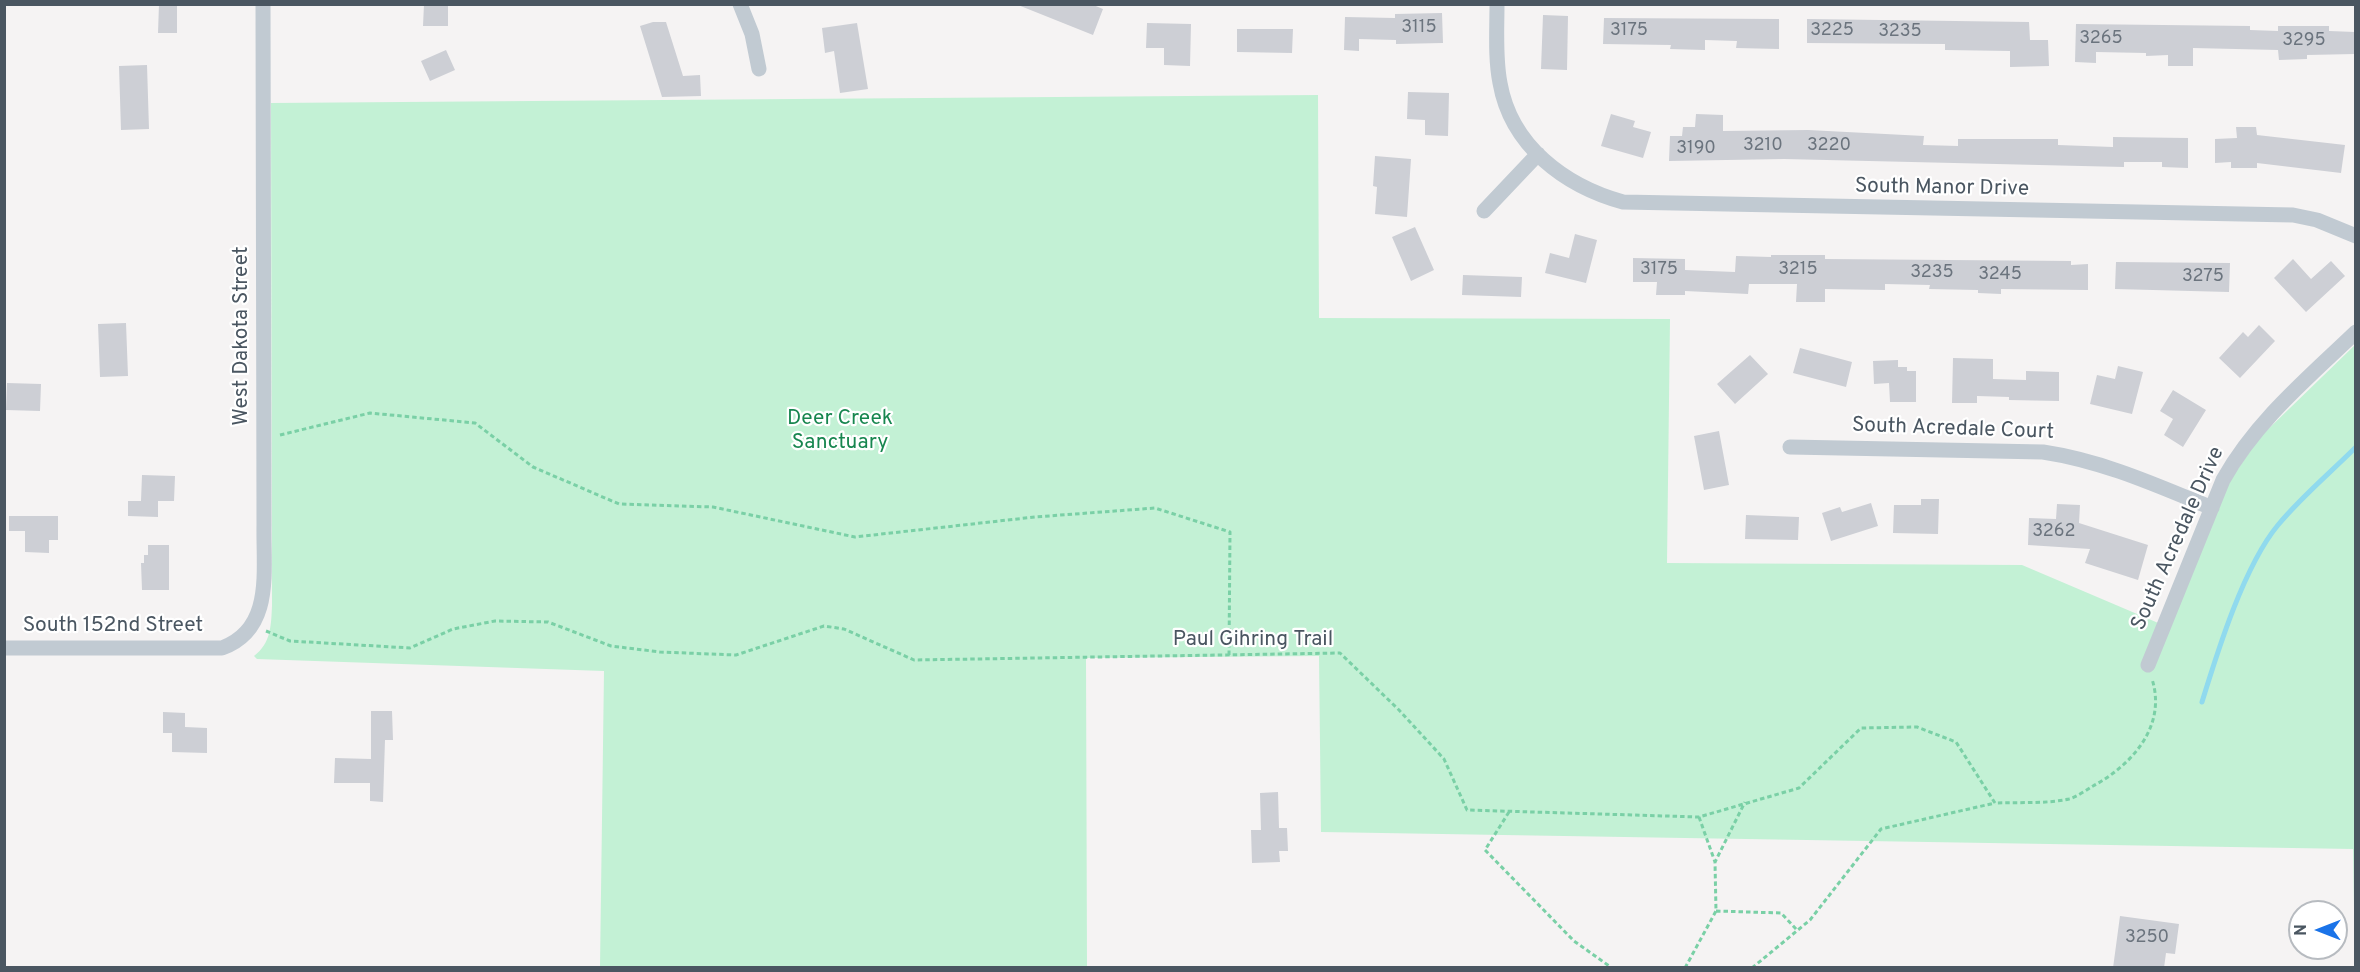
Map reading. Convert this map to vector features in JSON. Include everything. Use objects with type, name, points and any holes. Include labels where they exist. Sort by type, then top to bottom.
[{"type":"street","name":"West Dakota Street","points":[[254,625],[262,597],[263,4]]},
{"type":"street","points":[[740,4],[752,34],[759,69]]},
{"type":"street","name":"South Manor Drive","points":[[1497,4],[1497,68],[1500,86],[1516,124],[1554,171],[1604,197],[1646,205],[2294,215],[2317,220],[2355,236]]},
{"type":"street","points":[[1484,211],[1538,154]]},
{"type":"street","name":"South Acredale Drive","points":[[2148,665],[2223,480],[2250,437],[2355,332]]},
{"type":"street","name":"South Acredale Court","points":[[1790,447],[2043,452],[2074,456],[2115,468],[2212,508]]},
{"type":"street","name":"South 152nd Street","points":[[4,648],[222,648],[245,636],[254,625]]},
{"type":"path","points":[[264,439],[370,413],[475,423],[532,467],[619,504],[713,507],[855,537],[1035,517],[1155,508],[1230,532],[1229,655]]},
{"type":"path","name":"Paul Gihring Trail","points":[[254,625],[290,641],[410,648],[453,630],[495,621],[548,622],[611,646],[660,652],[736,655],[825,626],[844,629],[914,660],[1340,653],[1399,710],[1444,759],[1467,810],[1699,817],[1799,788],[1861,728],[1917,727],[1956,742],[1995,803]]},
{"type":"path","points":[[1752,968],[1810,920],[1881,828],[1995,803],[2070,799],[2107,779],[2138,750],[2152,728],[2157,709],[2155,687],[2148,665]]},
{"type":"path","points":[[1715,862],[1745,802]]},
{"type":"path","points":[[1509,812],[1485,850],[1574,941],[1612,968]]},
{"type":"path","points":[[1684,968],[1716,911],[1715,862],[1699,817]]},
{"type":"path","points":[[1716,911],[1781,913],[1797,930]]},
{"type":"green space","name":"Deer Creek Sanctuary","points":[[1318,95],[1319,318],[1670,319],[1667,563],[2022,565],[2170,628],[2229,482],[2259,438],[2355,345],[2355,967],[2353,849],[1321,832],[1319,656],[1086,658],[1087,967],[600,967],[604,671],[257,659],[254,656],[267,640],[272,606],[271,103]]},
{"type":"building","points":[[159,4],[177,4],[177,33],[158,33]]},
{"type":"building","points":[[424,4],[448,4],[448,26],[423,26]]},
{"type":"building","points":[[1091,4],[1103,9],[1093,35],[1018,5]]},
{"type":"building","points":[[1442,13],[1443,43],[1396,44],[1396,40],[1359,39],[1359,51],[1344,50],[1345,17],[1395,18],[1395,14]]},
{"type":"building","points":[[1543,15],[1568,16],[1567,70],[1541,69]]},
{"type":"building","points":[[1604,18],[1779,19],[1779,49],[1736,48],[1737,41],[1705,40],[1705,50],[1670,49],[1671,45],[1603,44]]},
{"type":"building","points":[[1807,19],[2029,22],[2030,40],[2048,40],[2049,66],[2010,67],[2010,51],[1945,50],[1945,44],[1807,43]]},
{"type":"building","points":[[653,22],[666,22],[683,76],[700,75],[701,96],[662,97],[640,26]]},
{"type":"building","points":[[857,23],[868,89],[840,93],[834,51],[825,53],[822,28]]},
{"type":"building","points":[[1147,23],[1191,24],[1190,66],[1164,65],[1164,48],[1146,48]]},
{"type":"building","points":[[2076,24],[2250,26],[2250,30],[2278,31],[2278,26],[2329,26],[2329,31],[2355,32],[2355,54],[2307,55],[2307,59],[2279,60],[2278,50],[2193,48],[2193,66],[2168,66],[2168,55],[2146,56],[2146,53],[2096,52],[2096,63],[2075,62]]},
{"type":"building","points":[[1237,29],[1293,29],[1292,53],[1237,52]]},
{"type":"building","points":[[446,50],[455,70],[430,81],[421,61]]},
{"type":"building","points":[[147,65],[149,129],[121,130],[119,66]]},
{"type":"building","points":[[1408,92],[1449,93],[1448,136],[1425,135],[1425,120],[1407,119]]},
{"type":"building","points":[[1611,114],[1635,121],[1633,127],[1651,132],[1643,158],[1601,146]]},
{"type":"building","points":[[1696,114],[1723,115],[1723,131],[1808,130],[1924,136],[1923,145],[1958,146],[1958,139],[2058,139],[2058,145],[2113,147],[2113,137],[2188,138],[2188,168],[2162,167],[2162,162],[2124,162],[2124,167],[1784,159],[1669,161],[1670,136],[1682,136],[1683,127],[1695,127]]},
{"type":"building","points":[[2236,127],[2256,127],[2257,135],[2345,145],[2341,173],[2257,163],[2257,168],[2231,168],[2231,162],[2215,163],[2215,139],[2237,138]]},
{"type":"building","points":[[1375,156],[1411,159],[1407,217],[1375,214],[1377,187],[1373,186]]},
{"type":"building","points":[[1415,227],[1434,270],[1411,281],[1392,237]]},
{"type":"building","points":[[1575,234],[1597,240],[1586,283],[1545,273],[1550,253],[1569,258]]},
{"type":"building","points":[[1771,255],[1825,255],[1825,259],[2071,261],[2071,265],[2088,264],[2088,290],[2001,289],[2001,294],[1978,293],[1978,290],[1929,289],[1930,285],[1885,284],[1885,290],[1825,289],[1825,302],[1796,302],[1797,284],[1749,284],[1748,294],[1685,291],[1685,295],[1656,295],[1657,282],[1633,282],[1633,258],[1685,259],[1685,270],[1735,272],[1736,256],[1771,257]]},
{"type":"building","points":[[2293,259],[2311,279],[2331,261],[2345,276],[2306,312],[2274,278]]},
{"type":"building","points":[[2116,262],[2230,263],[2229,292],[2115,289]]},
{"type":"building","points":[[1463,275],[1522,277],[1521,297],[1462,295]]},
{"type":"building","points":[[126,323],[128,376],[100,377],[98,324]]},
{"type":"building","points":[[2259,325],[2275,341],[2240,378],[2219,358],[2243,332],[2248,337]]},
{"type":"building","points":[[1800,348],[1852,362],[1846,387],[1793,373]]},
{"type":"building","points":[[1750,355],[1768,374],[1735,404],[1717,384]]},
{"type":"building","points":[[1953,358],[1993,359],[1993,379],[2026,380],[2026,371],[2059,372],[2059,401],[2009,400],[2009,397],[1977,396],[1977,403],[1952,403]]},
{"type":"building","points":[[1898,360],[1898,367],[1907,367],[1907,371],[1916,371],[1916,402],[1890,402],[1889,383],[1874,384],[1873,361]]},
{"type":"building","points":[[2118,366],[2143,372],[2132,414],[2090,404],[2097,375],[2115,379]]},
{"type":"building","points":[[7,383],[41,384],[40,411],[6,410]]},
{"type":"building","points":[[2173,390],[2206,410],[2183,447],[2164,435],[2173,419],[2160,411]]},
{"type":"building","points":[[1719,431],[1729,485],[1704,490],[1694,436]]},
{"type":"building","points":[[142,475],[175,476],[174,501],[158,501],[158,517],[128,516],[128,501],[141,501]]},
{"type":"building","points":[[1921,499],[1939,499],[1938,534],[1893,533],[1894,505],[1921,505]]},
{"type":"building","points":[[1871,503],[1878,526],[1831,541],[1822,513],[1840,507],[1842,512]]},
{"type":"building","points":[[2057,504],[2080,505],[2079,523],[2148,545],[2138,580],[2085,563],[2090,549],[2028,545],[2029,518],[2056,519]]},
{"type":"building","points":[[1746,515],[1799,517],[1798,540],[1745,539]]},
{"type":"building","points":[[9,516],[58,516],[58,540],[49,540],[49,553],[25,552],[25,531],[9,531]]},
{"type":"building","points":[[148,545],[169,545],[169,590],[142,590],[141,563],[144,563],[144,555],[148,555]]},
{"type":"building","points":[[371,711],[392,711],[393,740],[385,740],[383,802],[370,801],[370,783],[334,783],[335,758],[371,759]]},
{"type":"building","points":[[163,712],[185,713],[185,727],[207,728],[207,753],[172,752],[172,733],[163,733]]},
{"type":"building","points":[[1278,792],[1279,828],[1287,828],[1288,851],[1279,851],[1280,862],[1252,863],[1251,830],[1261,830],[1260,793]]},
{"type":"building","points":[[2120,916],[2179,924],[2175,954],[2166,953],[2164,968],[2113,968]]},
{"type":"waterway","points":[[2202,702],[2233,609],[2266,542],[2296,505],[2356,447]]}]
